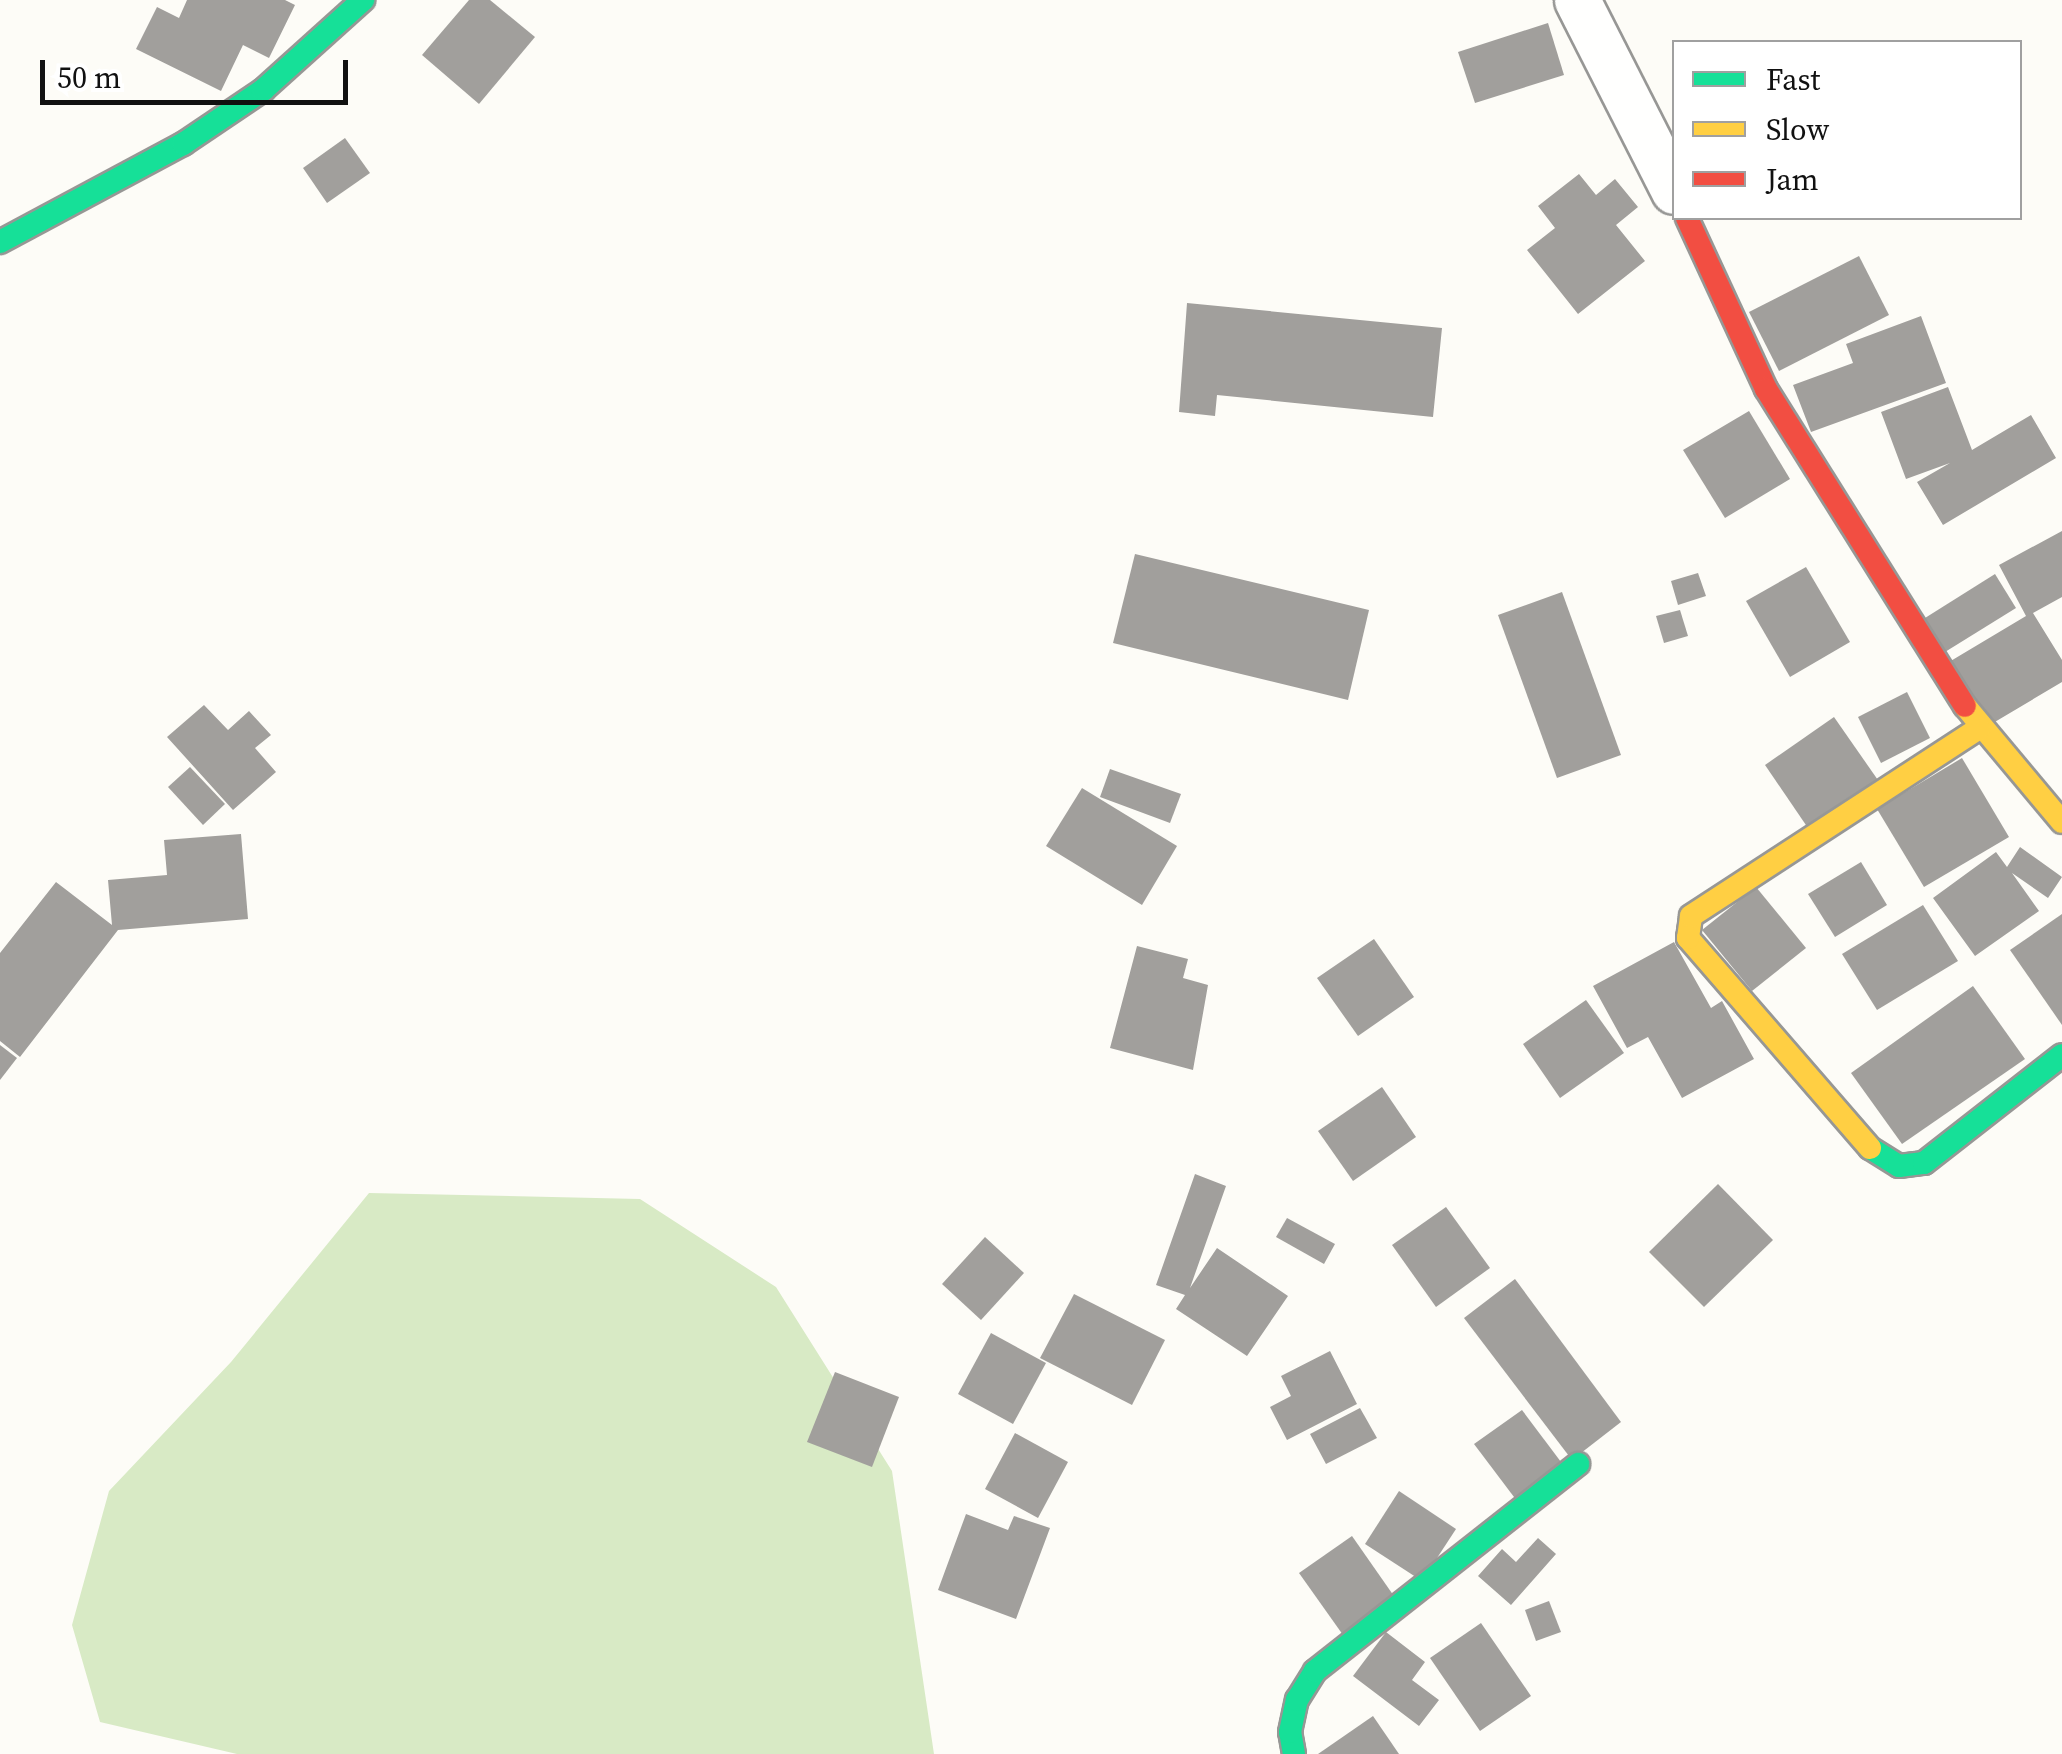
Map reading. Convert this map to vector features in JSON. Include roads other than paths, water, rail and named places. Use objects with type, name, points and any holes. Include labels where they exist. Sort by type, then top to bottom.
[{"type":"street","points":[[0,242],[183,144],[262,90],[364,0]]},
{"type":"street","points":[[1577,0],[1672,188]]},
{"type":"street","points":[[1688,220],[1766,389],[1979,728],[2062,822]]},
{"type":"street","points":[[1979,728],[1691,916],[1688,938],[1875,1154],[1899,1166],[1924,1163],[2062,1055]]},
{"type":"street","points":[[1294,1754],[1290,1732],[1297,1700],[1315,1670],[1578,1464]]}]
